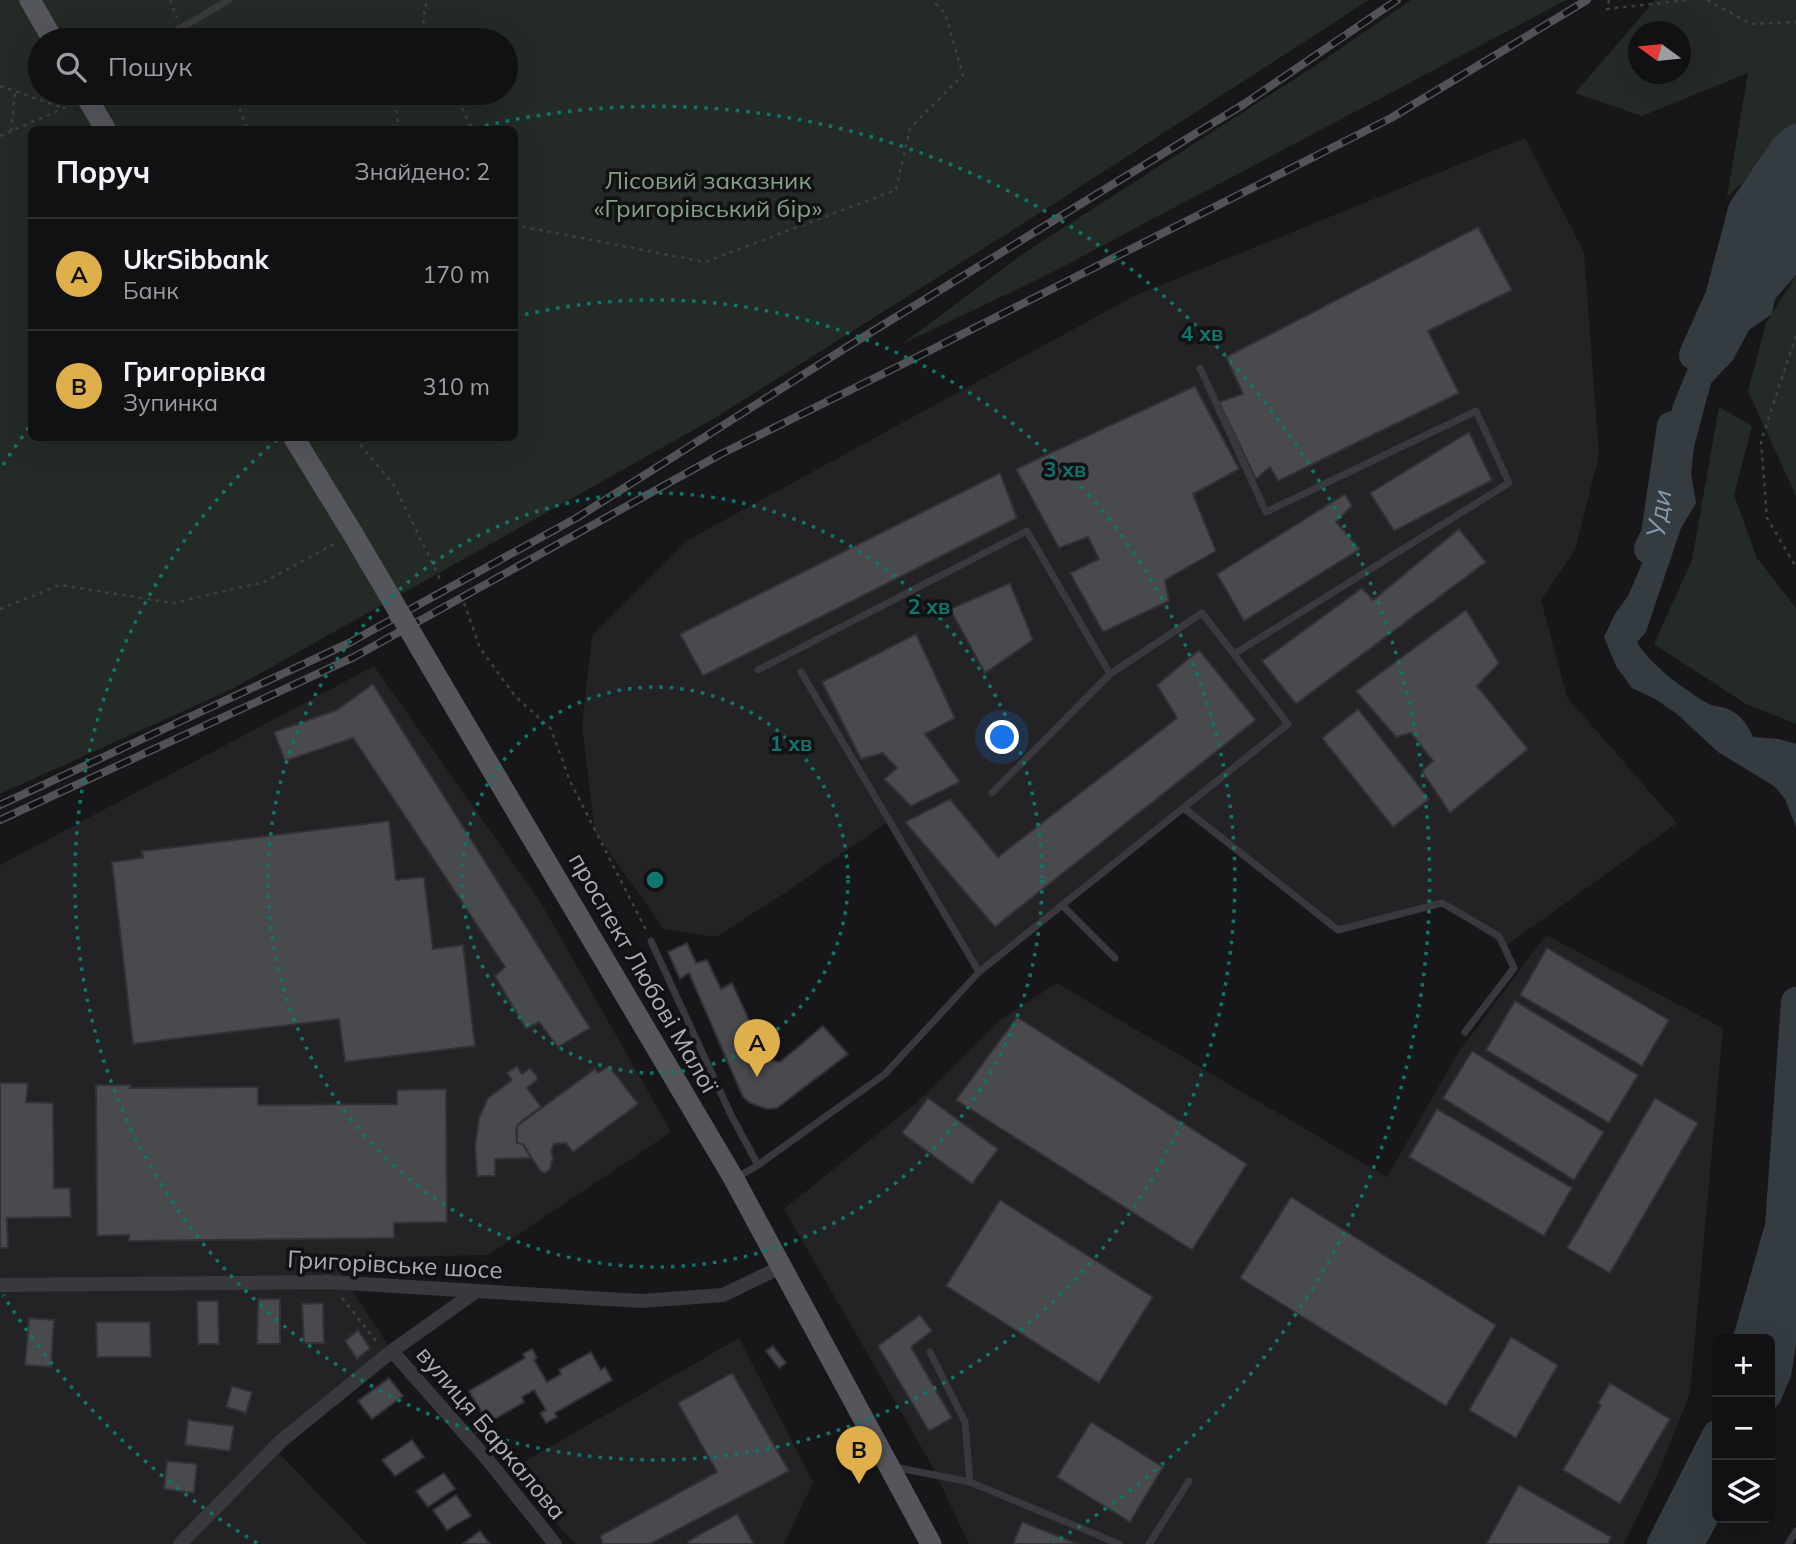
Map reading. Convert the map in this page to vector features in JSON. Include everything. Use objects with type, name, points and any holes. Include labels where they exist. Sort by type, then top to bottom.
[{"type":"main road","points":[[30,0],[47,28]]},
{"type":"main road","points":[[91,105],[104,126]]},
{"type":"main road","name":"проспект Любові Малої","points":[[296,441],[734,1179],[930,1544]]},
{"type":"street","name":"Григорівське шосе","points":[[0,1285],[329,1282],[641,1300],[723,1295],[781,1267]]},
{"type":"street","points":[[180,1544],[281,1441],[392,1351],[475,1292]]},
{"type":"street","name":"вулиця Баркалова","points":[[392,1351],[487,1459],[555,1544]]},
{"type":"lane","points":[[181,28],[229,0]]},
{"type":"lane","points":[[1200,368],[1266,512],[1476,411],[1509,483],[1234,654]]},
{"type":"lane","points":[[758,670],[1027,531],[1110,674]]},
{"type":"lane","points":[[734,1179],[758,1165],[885,1074],[979,972],[1288,724],[1202,612],[1110,674],[992,793]]},
{"type":"lane","points":[[801,672],[979,972]]},
{"type":"lane","points":[[1184,808],[1338,930],[1442,902],[1499,936],[1514,968],[1465,1032]]},
{"type":"lane","points":[[1062,905],[1115,958]]},
{"type":"lane","points":[[651,941],[731,1115],[758,1165]]},
{"type":"lane","points":[[930,1352],[965,1422],[970,1482]]},
{"type":"lane","points":[[887,1465],[970,1482],[1119,1544]]},
{"type":"lane","points":[[1149,1544],[1189,1481]]},
{"type":"lane","points":[[1788,1544],[1796,1531]]},
{"type":"path","points":[[170,0],[181,28]]},
{"type":"path","points":[[423,28],[428,0]]},
{"type":"path","points":[[518,226],[705,262],[896,190],[910,128],[963,75],[945,13],[932,0]]},
{"type":"path","points":[[1609,0],[1607,9],[1688,0]]},
{"type":"path","points":[[1707,0],[1751,24],[1796,22]]},
{"type":"path","points":[[0,86],[28,96]]},
{"type":"path","points":[[11,131],[15,92]]},
{"type":"path","points":[[55,105],[64,108]]},
{"type":"path","points":[[0,136],[69,105]]},
{"type":"path","points":[[238,105],[246,126]]},
{"type":"path","points":[[396,105],[398,126]]},
{"type":"path","points":[[460,105],[471,126]]},
{"type":"path","points":[[1796,336],[1761,440],[1767,518],[1796,568]]},
{"type":"path","points":[[357,441],[395,487],[441,581]]},
{"type":"path","points":[[0,609],[60,584],[173,603],[264,582],[353,534]]},
{"type":"path","points":[[464,603],[480,648],[516,696],[551,729],[570,781],[651,941]]},
{"type":"path","points":[[329,1282],[377,1343],[392,1351]]},
{"type":"shaded area","points":[[1525,138],[1584,252],[1599,455],[1575,550],[1541,600],[1567,697],[1677,823],[1504,947],[1442,903],[1338,930],[1180,811],[979,972],[889,821],[716,937],[664,929],[595,832],[582,727],[592,635],[686,541],[1136,295]]},
{"type":"shaded area","points":[[1796,140],[1796,275],[1775,299],[1772,314],[1749,330],[1733,360],[1711,383],[1694,447],[1691,474],[1696,503],[1681,528],[1646,632],[1637,642],[1650,659],[1678,684],[1707,703],[1737,714],[1753,737],[1779,739],[1796,744],[1796,827],[1785,799],[1774,786],[1718,752],[1677,714],[1632,688],[1616,666],[1604,637],[1615,614],[1628,596],[1641,566],[1659,510],[1664,482],[1665,435],[1673,405],[1705,326],[1722,301],[1743,235],[1773,169]]},
{"type":"shaded area","points":[[374,666],[541,903],[671,1132],[488,1255],[331,1258],[392,1351],[274,1448],[367,1544],[0,1544],[0,865]]},
{"type":"shaded area","points":[[1546,935],[1723,1028],[1690,1394],[1654,1482],[1624,1544],[969,1544],[931,1464],[784,1209],[916,1103],[1000,1020],[1057,983],[1387,1177],[1458,1053]]},
{"type":"shaded area","points":[[1796,1115],[1796,1345],[1791,1376],[1775,1408],[1775,1334],[1752,1334],[1774,1261],[1794,1160]]},
{"type":"shaded area","points":[[739,1338],[813,1482],[784,1544],[575,1544],[508,1471]]},
{"type":"shaded area","points":[[1712,1436],[1712,1523],[1717,1523],[1706,1544],[1667,1544],[1700,1473]]},
{"type":"green space","name":"Лісовий заказник «Григорівський бір»","points":[[0,0],[1369,0],[715,418],[232,689],[0,794]]},
{"type":"green space","points":[[1411,0],[1566,0],[1047,275],[902,344],[1024,253],[1321,62]]},
{"type":"green space","points":[[1655,0],[1796,0],[1796,132],[1727,197],[1748,73],[1642,116],[1575,93],[1628,31],[1628,84],[1691,84],[1691,21],[1637,21]]},
{"type":"green space","points":[[1796,276],[1796,496],[1748,391],[1766,323]]},
{"type":"green space","points":[[1719,407],[1752,426],[1734,495],[1757,558],[1796,608],[1796,724],[1746,704],[1654,644],[1692,560]]},
{"type":"building","points":[[1478,227],[1512,290],[1428,331],[1459,393],[1278,481],[1270,467],[1256,479],[1219,402],[1243,394],[1226,357]]},
{"type":"building","points":[[1195,386],[1239,469],[1193,494],[1216,551],[1165,580],[1169,601],[1103,632],[1070,573],[1099,559],[1088,537],[1059,548],[1016,469]]},
{"type":"building","points":[[1469,432],[1492,480],[1394,531],[1370,493]]},
{"type":"building","points":[[1000,473],[1017,518],[703,676],[680,634]]},
{"type":"building","points":[[1345,494],[1352,506],[1336,522],[1360,549],[1244,621],[1217,574]]},
{"type":"building","points":[[1459,529],[1486,562],[1296,704],[1262,661],[1362,588],[1373,600]]},
{"type":"building","points":[[1010,583],[1033,640],[985,673],[950,609]]},
{"type":"building","points":[[1466,610],[1499,663],[1477,686],[1528,749],[1450,813],[1422,771],[1433,761],[1411,733],[1396,737],[1356,691]]},
{"type":"building","points":[[916,634],[955,718],[925,734],[960,782],[911,806],[884,779],[897,768],[883,753],[861,759],[822,682]]},
{"type":"building","points":[[1199,650],[1256,720],[995,927],[905,822],[950,799],[998,857],[1177,718],[1157,685]]},
{"type":"building","points":[[373,684],[590,1028],[558,1047],[539,1022],[526,1029],[495,976],[505,967],[353,738],[285,761],[274,732],[337,710]]},
{"type":"building","points":[[1358,709],[1429,799],[1393,827],[1322,738]]},
{"type":"building","points":[[389,821],[396,880],[424,877],[433,949],[463,945],[475,1046],[345,1062],[339,1019],[133,1044],[112,862],[143,858],[142,851]]},
{"type":"building","points":[[687,943],[696,963],[707,960],[721,989],[732,983],[767,1059],[780,1062],[823,1026],[848,1054],[777,1108],[767,1109],[750,1103],[743,1097],[689,973],[680,979],[668,952]]},
{"type":"building","points":[[1547,948],[1669,1020],[1642,1066],[1520,995]]},
{"type":"building","points":[[1515,1001],[1638,1075],[1609,1123],[1486,1050]]},
{"type":"building","points":[[1017,1017],[1247,1164],[1192,1250],[956,1100]]},
{"type":"building","points":[[1472,1051],[1604,1132],[1574,1180],[1443,1098]]},
{"type":"building","points":[[517,1066],[522,1074],[530,1068],[537,1076],[537,1080],[527,1088],[541,1107],[517,1126],[516,1132],[517,1143],[523,1144],[531,1158],[495,1159],[495,1176],[477,1176],[475,1146],[479,1118],[488,1098],[512,1080],[507,1073]]},
{"type":"building","points":[[609,1066],[638,1104],[573,1152],[566,1143],[554,1144],[550,1169],[545,1173],[541,1172],[523,1144],[517,1143],[517,1126],[595,1069],[598,1073]]},
{"type":"building","points":[[0,1083],[28,1083],[26,1102],[53,1103],[54,1188],[70,1188],[71,1217],[7,1218],[8,1248],[0,1248]]},
{"type":"building","points":[[96,1085],[131,1085],[130,1088],[258,1087],[258,1105],[397,1104],[397,1090],[446,1089],[447,1222],[394,1223],[394,1238],[129,1241],[129,1235],[97,1236]]},
{"type":"building","points":[[928,1098],[998,1149],[972,1184],[902,1133]]},
{"type":"building","points":[[1655,1098],[1698,1123],[1610,1273],[1567,1248]]},
{"type":"building","points":[[1437,1109],[1572,1188],[1544,1236],[1409,1157]]},
{"type":"building","points":[[1291,1197],[1496,1325],[1446,1406],[1240,1278]]},
{"type":"building","points":[[1000,1200],[1153,1297],[1099,1383],[946,1286]]},
{"type":"building","points":[[258,1299],[280,1299],[280,1344],[257,1344]]},
{"type":"building","points":[[197,1301],[218,1301],[219,1344],[198,1344]]},
{"type":"building","points":[[323,1303],[324,1343],[304,1343],[302,1304]]},
{"type":"building","points":[[920,1315],[932,1331],[911,1347],[952,1418],[929,1431],[878,1346]]},
{"type":"building","points":[[29,1318],[54,1320],[51,1367],[25,1365]]},
{"type":"building","points":[[96,1322],[150,1322],[151,1357],[97,1357]]},
{"type":"building","points":[[358,1330],[370,1348],[357,1359],[345,1341]]},
{"type":"building","points":[[1511,1337],[1558,1365],[1516,1438],[1469,1410]]},
{"type":"building","points":[[773,1346],[786,1363],[779,1368],[766,1351]]},
{"type":"building","points":[[532,1349],[537,1358],[534,1360],[547,1382],[561,1374],[559,1370],[591,1352],[601,1370],[605,1367],[612,1380],[555,1413],[557,1417],[546,1423],[540,1413],[546,1410],[534,1390],[522,1397],[524,1402],[488,1423],[469,1391],[525,1358],[523,1354]]},
{"type":"building","points":[[732,1373],[789,1471],[650,1544],[603,1544],[600,1536],[717,1472],[678,1403]]},
{"type":"building","points":[[389,1378],[403,1396],[372,1419],[358,1401]]},
{"type":"building","points":[[1610,1383],[1670,1419],[1620,1504],[1563,1470],[1601,1405],[1598,1403]]},
{"type":"building","points":[[232,1386],[252,1392],[246,1413],[226,1407]]},
{"type":"building","points":[[188,1420],[234,1426],[230,1451],[185,1445]]},
{"type":"building","points":[[1091,1422],[1163,1467],[1130,1522],[1057,1477]]},
{"type":"building","points":[[412,1440],[424,1457],[395,1476],[382,1460]]},
{"type":"building","points":[[167,1461],[197,1464],[194,1493],[164,1489]]},
{"type":"building","points":[[444,1473],[455,1489],[428,1507],[416,1491]]},
{"type":"building","points":[[1519,1485],[1611,1537],[1608,1544],[1486,1544]]},
{"type":"building","points":[[456,1495],[471,1516],[447,1530],[433,1510]]},
{"type":"building","points":[[737,1514],[754,1544],[689,1544],[688,1541]]},
{"type":"building","points":[[1022,1522],[1078,1544],[1013,1544]]},
{"type":"building","points":[[480,1531],[490,1544],[463,1544]]},
{"type":"waterway","name":"Уди","points":[[1694,355],[1720,297],[1743,210],[1786,147],[1796,139]]},
{"type":"waterway","name":"Уди","points":[[1649,549],[1656,534],[1672,426]]},
{"type":"waterway","name":"Уди","points":[[1749,1334],[1780,1226],[1796,1002]]},
{"type":"waterway","name":"Уди","points":[[1662,1544],[1712,1445]]},
{"type":"railway","points":[[0,805],[349,643],[578,517],[847,347],[1244,104],[1397,0]]},
{"type":"railway","points":[[0,820],[354,657],[721,454],[1391,118],[1587,0]]},
{"type":"place","name":"UkrSibbank","points":[[757,1077]]},
{"type":"place","name":"Григорівка","points":[[859,1484]]}]
